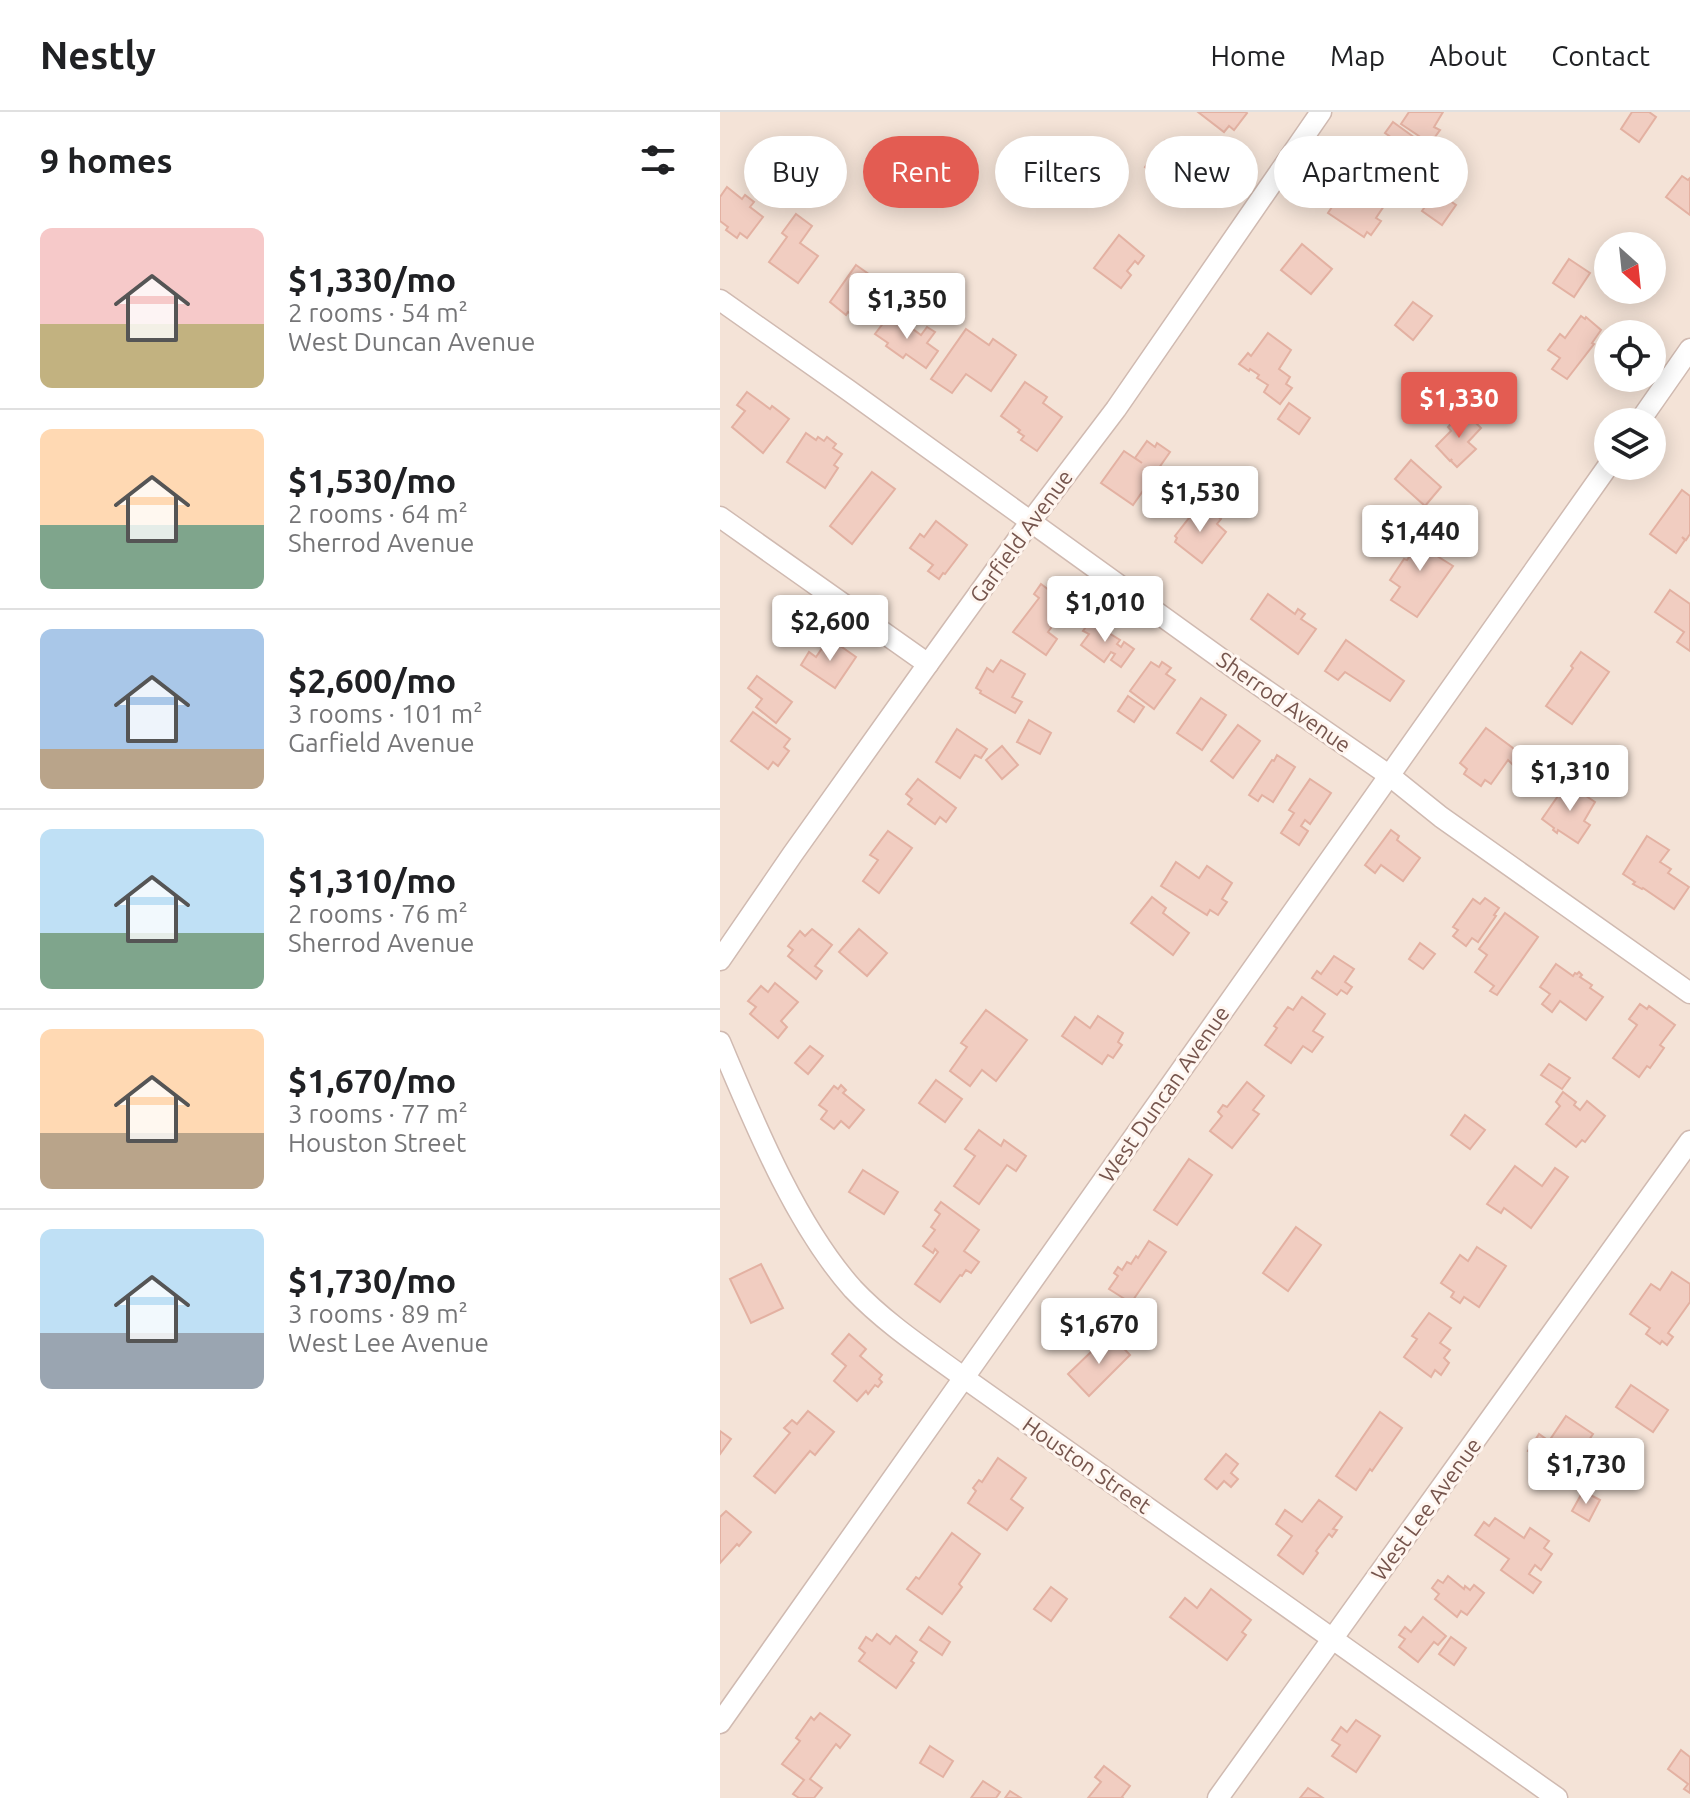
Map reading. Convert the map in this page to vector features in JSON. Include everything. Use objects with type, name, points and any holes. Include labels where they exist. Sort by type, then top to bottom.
[{"type":"street","name":"Garfield Avenue","points":[[720,960],[928,664],[1116,409],[1321,112]]},
{"type":"street","name":"Sherrod Avenue","points":[[720,300],[1690,993]]},
{"type":"street","points":[[1649,408],[1690,349]]},
{"type":"street","name":"West Duncan Avenue","points":[[720,1723],[1598,480]]},
{"type":"street","points":[[720,517],[928,664]]},
{"type":"street","name":"Houston Street","points":[[720,1042],[771,1157],[821,1247],[871,1306],[963,1377],[1557,1798]]},
{"type":"street","name":"West Lee Avenue","points":[[1218,1798],[1690,1141]]},
{"type":"shaded area","points":[[720,112],[1690,112],[1690,1798],[720,1798]]},
{"type":"building","points":[[1198,112],[1247,113],[1234,130],[1229,126],[1224,132]]},
{"type":"building","points":[[1409,112],[1443,112],[1434,127],[1440,130],[1436,136],[1419,136],[1401,124]]},
{"type":"building","points":[[1632,112],[1649,112],[1656,117],[1639,142],[1621,129]]},
{"type":"building","points":[[1393,122],[1412,136],[1389,136],[1385,133]]},
{"type":"building","points":[[1682,176],[1688,180],[1690,178],[1690,215],[1666,197]]},
{"type":"building","points":[[727,187],[742,199],[744,196],[744,208],[751,208],[763,217],[747,238],[740,233],[737,238],[720,221],[720,197]]},
{"type":"building","points":[[1331,208],[1383,208],[1376,218],[1381,221],[1371,235],[1367,232],[1364,237],[1328,213]]},
{"type":"building","points":[[1424,208],[1454,208],[1442,225],[1422,211]]},
{"type":"building","points":[[796,214],[812,226],[800,243],[818,256],[798,283],[769,262],[787,237],[782,233]]},
{"type":"building","points":[[1119,235],[1144,256],[1127,271],[1131,275],[1121,288],[1094,268]]},
{"type":"building","points":[[1302,244],[1332,269],[1311,294],[1281,270]]},
{"type":"building","points":[[1569,259],[1590,273],[1574,297],[1553,283]]},
{"type":"building","points":[[856,265],[880,282],[875,289],[882,294],[863,322],[848,312],[846,315],[830,302]]},
{"type":"building","points":[[1413,302],[1432,316],[1413,340],[1395,325]]},
{"type":"building","points":[[891,313],[921,335],[927,327],[935,332],[927,343],[938,351],[926,368],[906,354],[903,358],[875,334]]},
{"type":"building","points":[[1581,316],[1594,324],[1594,344],[1567,379],[1552,369],[1560,358],[1548,350],[1560,334],[1565,338]]},
{"type":"building","points":[[966,329],[989,345],[993,339],[1016,355],[991,391],[966,374],[952,393],[931,379]]},
{"type":"building","points":[[1268,333],[1291,350],[1279,369],[1290,377],[1286,384],[1292,388],[1280,404],[1264,392],[1268,385],[1257,378],[1259,375],[1239,364],[1248,353],[1251,356]]},
{"type":"building","points":[[1025,382],[1047,397],[1043,403],[1062,417],[1037,451],[1021,440],[1024,436],[1018,432],[1020,430],[1001,416]]},
{"type":"building","points":[[747,392],[789,419],[763,453],[732,427],[745,411],[737,405]]},
{"type":"building","points":[[1289,403],[1310,418],[1299,434],[1278,419]]},
{"type":"building","points":[[1460,414],[1464,418],[1467,414],[1481,428],[1468,442],[1476,449],[1457,467],[1436,446],[1451,431],[1448,427]]},
{"type":"building","points":[[806,433],[816,440],[818,437],[824,441],[827,437],[836,444],[833,448],[842,454],[834,465],[838,468],[825,488],[787,462]]},
{"type":"building","points":[[1147,441],[1155,447],[1157,443],[1170,452],[1133,505],[1101,483],[1124,451],[1142,463],[1135,458]]},
{"type":"building","points":[[1411,460],[1441,487],[1425,506],[1395,479]]},
{"type":"building","points":[[872,472],[895,489],[852,544],[830,526]]},
{"type":"building","points":[[1682,490],[1690,496],[1690,534],[1686,540],[1682,537],[1685,540],[1676,553],[1650,534]]},
{"type":"building","points":[[1206,507],[1221,519],[1217,524],[1226,532],[1202,563],[1175,542],[1175,536],[1196,509],[1201,513]]},
{"type":"building","points":[[936,521],[967,545],[939,579],[928,571],[933,565],[910,548],[920,534],[924,537]]},
{"type":"building","points":[[1420,524],[1439,537],[1429,551],[1453,566],[1417,617],[1391,600],[1400,587],[1390,580],[1417,545],[1409,540]]},
{"type":"building","points":[[1041,584],[1060,594],[1058,596],[1072,610],[1067,617],[1062,613],[1048,632],[1057,639],[1046,655],[1013,632],[1039,598],[1034,594]]},
{"type":"building","points":[[1670,590],[1690,604],[1690,651],[1677,642],[1684,632],[1655,612]]},
{"type":"building","points":[[1268,594],[1295,614],[1298,609],[1305,614],[1301,619],[1316,629],[1298,654],[1251,619]]},
{"type":"building","points":[[840,611],[858,624],[844,642],[826,629]]},
{"type":"building","points":[[1091,620],[1111,631],[1109,633],[1120,640],[1117,644],[1121,647],[1124,642],[1134,649],[1121,667],[1111,660],[1115,654],[1111,652],[1104,662],[1081,645],[1089,634],[1083,631]]},
{"type":"building","points":[[829,638],[856,657],[835,688],[801,665],[809,652],[816,657]]},
{"type":"building","points":[[1346,640],[1404,681],[1390,701],[1345,672],[1338,680],[1325,671]]},
{"type":"building","points":[[1581,652],[1609,672],[1572,724],[1546,706]]},
{"type":"building","points":[[1001,660],[1025,674],[1012,697],[1022,702],[1015,713],[976,688],[987,668],[993,672]]},
{"type":"building","points":[[1151,662],[1159,667],[1162,662],[1171,668],[1166,674],[1175,680],[1154,709],[1130,691]]},
{"type":"building","points":[[757,676],[792,702],[776,723],[756,707],[762,699],[748,688]]},
{"type":"building","points":[[1128,696],[1144,707],[1134,722],[1118,711]]},
{"type":"building","points":[[1201,698],[1226,715],[1202,750],[1177,733]]},
{"type":"building","points":[[753,712],[790,739],[784,747],[789,751],[778,766],[773,762],[768,769],[731,741]]},
{"type":"building","points":[[1029,720],[1051,733],[1040,754],[1017,742]]},
{"type":"building","points":[[1238,725],[1260,741],[1233,778],[1211,761]]},
{"type":"building","points":[[1486,728],[1521,754],[1513,765],[1508,760],[1491,784],[1485,780],[1481,786],[1464,774],[1467,769],[1460,763]]},
{"type":"building","points":[[957,729],[987,749],[981,758],[975,755],[960,778],[936,762]]},
{"type":"building","points":[[1002,746],[1018,765],[1002,779],[986,760]]},
{"type":"building","points":[[1277,755],[1295,767],[1273,802],[1262,795],[1258,801],[1249,795]]},
{"type":"building","points":[[918,779],[956,808],[946,822],[940,817],[935,824],[908,804],[912,799],[906,794]]},
{"type":"building","points":[[1310,779],[1331,793],[1310,824],[1305,820],[1301,826],[1308,831],[1299,845],[1281,833],[1294,813],[1289,810]]},
{"type":"building","points":[[1567,783],[1595,802],[1584,821],[1590,825],[1578,843],[1558,830],[1557,833],[1542,819]]},
{"type":"building","points":[[1391,830],[1399,836],[1397,840],[1420,858],[1403,881],[1381,865],[1375,873],[1365,865]]},
{"type":"building","points":[[888,831],[912,848],[879,893],[863,881],[878,860],[870,855]]},
{"type":"building","points":[[1647,836],[1669,850],[1660,862],[1671,869],[1668,873],[1689,887],[1674,909],[1633,884],[1635,882],[1623,874]]},
{"type":"building","points":[[1176,862],[1199,878],[1207,866],[1232,883],[1222,899],[1227,902],[1218,915],[1210,910],[1207,915],[1161,886]]},
{"type":"building","points":[[1152,897],[1166,908],[1163,913],[1189,933],[1173,955],[1131,923]]},
{"type":"building","points":[[1485,898],[1499,908],[1496,916],[1478,942],[1472,938],[1466,946],[1453,936],[1458,930],[1453,927],[1473,899],[1480,904]]},
{"type":"building","points":[[1505,913],[1538,937],[1497,995],[1490,991],[1494,986],[1475,972],[1487,955],[1479,949]]},
{"type":"building","points":[[812,929],[832,945],[815,966],[822,971],[816,979],[788,956],[793,950],[788,946],[800,931],[805,936]]},
{"type":"building","points":[[859,929],[887,953],[867,976],[839,952]]},
{"type":"building","points":[[1420,943],[1435,954],[1423,969],[1409,959]]},
{"type":"building","points":[[1334,956],[1354,969],[1345,982],[1352,987],[1347,994],[1341,990],[1337,995],[1312,978],[1317,971],[1321,974]]},
{"type":"building","points":[[1556,964],[1573,976],[1579,972],[1580,977],[1592,985],[1590,988],[1603,997],[1586,1020],[1560,1001],[1552,1012],[1542,1004],[1550,994],[1540,987]]},
{"type":"building","points":[[775,983],[798,1002],[781,1021],[787,1027],[778,1038],[750,1014],[756,1007],[748,1001],[761,986],[768,992]]},
{"type":"building","points":[[1302,997],[1325,1014],[1313,1031],[1323,1037],[1312,1052],[1303,1046],[1291,1063],[1265,1045],[1288,1007],[1293,1010]]},
{"type":"building","points":[[1640,1004],[1647,1009],[1649,1006],[1675,1025],[1660,1045],[1664,1048],[1650,1068],[1647,1066],[1639,1077],[1613,1058],[1637,1025],[1629,1019]]},
{"type":"building","points":[[986,1010],[1027,1040],[996,1081],[982,1070],[970,1086],[950,1071],[967,1047],[961,1043]]},
{"type":"building","points":[[1098,1016],[1123,1033],[1118,1042],[1122,1045],[1113,1058],[1108,1055],[1102,1064],[1062,1036],[1075,1017],[1090,1028]]},
{"type":"building","points":[[810,1046],[823,1056],[808,1074],[795,1063]]},
{"type":"building","points":[[1549,1064],[1570,1078],[1562,1089],[1541,1075]]},
{"type":"building","points":[[936,1080],[962,1099],[945,1122],[919,1103]]},
{"type":"building","points":[[1247,1082],[1264,1096],[1253,1110],[1259,1114],[1232,1148],[1210,1131],[1222,1116],[1218,1112],[1223,1105],[1227,1107]]},
{"type":"building","points":[[841,1085],[846,1090],[843,1093],[864,1110],[849,1128],[841,1121],[834,1129],[821,1119],[827,1111],[819,1105],[834,1086],[838,1089]]},
{"type":"building","points":[[1563,1092],[1576,1102],[1574,1105],[1580,1110],[1587,1101],[1605,1116],[1585,1142],[1582,1140],[1576,1147],[1546,1124],[1560,1106],[1556,1102]]},
{"type":"building","points":[[1465,1115],[1485,1130],[1470,1149],[1451,1135]]},
{"type":"building","points":[[979,1130],[1001,1146],[1004,1140],[1026,1156],[1016,1171],[1007,1165],[979,1204],[954,1186],[975,1156],[965,1149]]},
{"type":"building","points":[[1189,1159],[1212,1175],[1177,1225],[1154,1210]]},
{"type":"building","points":[[1515,1166],[1542,1186],[1555,1168],[1568,1177],[1531,1228],[1504,1208],[1501,1213],[1487,1204]]},
{"type":"building","points":[[863,1170],[898,1192],[884,1214],[849,1192]]},
{"type":"building","points":[[941,1202],[979,1230],[964,1251],[979,1262],[971,1273],[966,1270],[960,1275],[940,1302],[915,1284],[938,1252],[935,1249],[933,1253],[923,1246],[935,1230],[931,1227],[940,1214],[935,1210]]},
{"type":"building","points":[[1296,1227],[1321,1245],[1288,1291],[1263,1273]]},
{"type":"building","points":[[1149,1241],[1166,1252],[1131,1303],[1109,1289],[1118,1276],[1114,1273],[1118,1267],[1122,1270],[1127,1262],[1131,1264]]},
{"type":"building","points":[[1477,1247],[1506,1266],[1479,1307],[1464,1297],[1460,1303],[1451,1297],[1454,1292],[1441,1283],[1460,1255],[1468,1261]]},
{"type":"building","points":[[761,1264],[783,1308],[751,1323],[730,1279]]},
{"type":"building","points":[[1672,1272],[1690,1284],[1690,1302],[1668,1333],[1673,1337],[1667,1345],[1646,1334],[1650,1328],[1630,1314],[1651,1284],[1660,1290]]},
{"type":"building","points":[[1429,1313],[1451,1328],[1440,1343],[1450,1350],[1444,1358],[1449,1363],[1441,1375],[1435,1370],[1431,1377],[1404,1357],[1417,1339],[1412,1336]]},
{"type":"building","points":[[849,1334],[866,1349],[860,1356],[882,1375],[878,1387],[875,1385],[868,1394],[866,1391],[857,1401],[834,1381],[846,1366],[832,1354]]},
{"type":"building","points":[[1113,1337],[1130,1355],[1089,1396],[1068,1374],[1094,1349],[1097,1353]]},
{"type":"building","points":[[1631,1385],[1668,1410],[1653,1432],[1616,1407]]},
{"type":"building","points":[[808,1411],[834,1432],[815,1455],[810,1451],[775,1493],[754,1476],[790,1433],[784,1428],[792,1420],[797,1424]]},
{"type":"building","points":[[1380,1412],[1402,1428],[1356,1490],[1336,1476]]},
{"type":"building","points":[[1566,1416],[1593,1434],[1582,1450],[1579,1448],[1567,1472],[1564,1470],[1555,1482],[1530,1466],[1537,1457],[1528,1451],[1539,1434],[1549,1441]]},
{"type":"building","points":[[720,1431],[731,1439],[720,1454]]},
{"type":"building","points":[[1226,1454],[1238,1464],[1231,1473],[1238,1479],[1231,1487],[1224,1481],[1217,1489],[1205,1479]]},
{"type":"building","points":[[998,1458],[1026,1478],[1011,1499],[1023,1508],[1007,1530],[968,1503],[976,1491],[973,1488],[979,1480],[982,1482]]},
{"type":"building","points":[[1583,1491],[1600,1500],[1589,1521],[1572,1511]]},
{"type":"building","points":[[1319,1500],[1342,1517],[1333,1529],[1337,1530],[1332,1537],[1329,1534],[1303,1574],[1278,1555],[1292,1536],[1276,1524],[1285,1510],[1302,1522]]},
{"type":"building","points":[[726,1511],[751,1532],[720,1563],[720,1517]]},
{"type":"building","points":[[1495,1518],[1524,1538],[1530,1528],[1549,1541],[1544,1548],[1552,1554],[1541,1570],[1535,1565],[1529,1574],[1541,1582],[1533,1593],[1501,1570],[1509,1559],[1475,1535],[1484,1522],[1489,1526]]},
{"type":"building","points":[[952,1533],[980,1554],[959,1584],[962,1587],[942,1614],[907,1589],[916,1577],[919,1579]]},
{"type":"building","points":[[1448,1576],[1464,1589],[1465,1586],[1470,1590],[1474,1585],[1484,1593],[1467,1615],[1461,1611],[1457,1617],[1435,1599],[1439,1594],[1432,1588],[1438,1580],[1443,1583]]},
{"type":"building","points":[[1051,1587],[1067,1599],[1051,1621],[1034,1609]]},
{"type":"building","points":[[1211,1589],[1251,1620],[1242,1632],[1246,1635],[1227,1660],[1170,1617],[1185,1598],[1197,1608]]},
{"type":"building","points":[[1423,1617],[1446,1636],[1438,1645],[1434,1642],[1418,1662],[1399,1647],[1405,1639],[1399,1635],[1405,1627],[1411,1632]]},
{"type":"building","points":[[929,1627],[950,1642],[942,1655],[920,1640]]},
{"type":"building","points":[[877,1634],[890,1644],[896,1636],[917,1652],[911,1661],[914,1663],[896,1688],[859,1661],[865,1653],[859,1648],[866,1637],[872,1641]]},
{"type":"building","points":[[1451,1637],[1466,1648],[1454,1665],[1439,1654]]},
{"type":"building","points":[[820,1713],[850,1735],[840,1748],[836,1744],[810,1779],[822,1788],[814,1798],[799,1798],[793,1794],[804,1780],[782,1764],[800,1741],[796,1738],[811,1717],[814,1720]]},
{"type":"building","points":[[1356,1720],[1380,1736],[1356,1772],[1332,1756],[1340,1745],[1332,1740],[1341,1727],[1347,1732]]},
{"type":"building","points":[[930,1746],[953,1761],[943,1777],[920,1763]]},
{"type":"building","points":[[1681,1750],[1690,1757],[1690,1793],[1684,1789],[1688,1784],[1668,1769]]},
{"type":"building","points":[[1104,1766],[1130,1786],[1123,1798],[1088,1798],[1101,1782],[1095,1777]]},
{"type":"building","points":[[983,1781],[1000,1792],[996,1798],[971,1798]]},
{"type":"building","points":[[1308,1788],[1323,1798],[1300,1798]]},
{"type":"building","points":[[1010,1791],[1021,1798],[1005,1798]]}]
